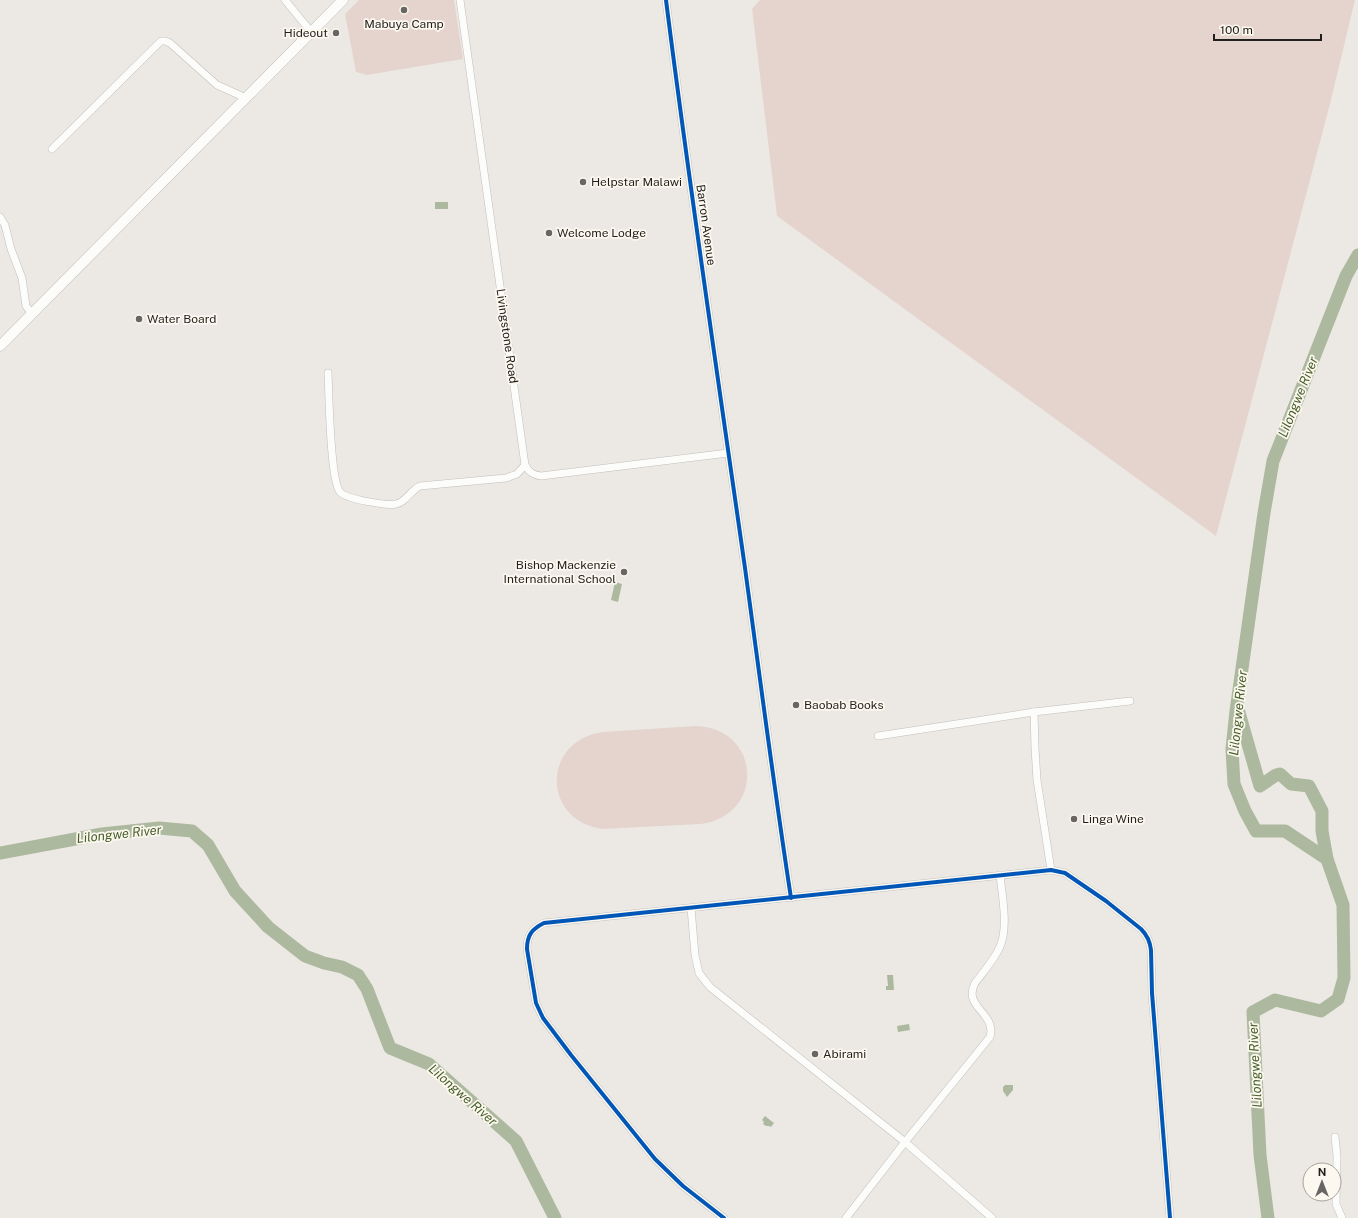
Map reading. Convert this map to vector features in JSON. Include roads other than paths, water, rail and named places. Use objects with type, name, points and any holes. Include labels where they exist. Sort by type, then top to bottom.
[{"type":"main road","points":[[0,346],[344,0]]},
{"type":"street","points":[[285,0],[312,32]]},
{"type":"street","name":"Livingstone Road","points":[[460,0],[525,465]]},
{"type":"street","name":"Barron Avenue","points":[[666,0],[694,217],[762,694],[778,817],[791,898]]},
{"type":"street","points":[[52,149],[161,41],[170,43],[217,85],[246,98]]},
{"type":"street","points":[[0,217],[5,225],[11,249],[22,278],[26,306],[32,314]]},
{"type":"street","points":[[328,373],[332,452],[336,485],[339,491],[347,497],[378,503],[396,504],[400,503],[413,490],[420,486],[506,478],[517,474],[525,465],[531,473],[541,476],[728,453]]},
{"type":"street","points":[[878,736],[1034,712],[1130,701]]},
{"type":"street","points":[[1034,712],[1037,780],[1051,870]]},
{"type":"street","points":[[724,1218],[684,1186],[655,1159],[543,1018],[536,1002],[526,949],[530,933],[544,923],[1051,870],[1065,873],[1106,901],[1141,929],[1150,943],[1152,993],[1170,1218]]},
{"type":"street","points":[[846,1218],[990,1036],[992,1026],[975,1003],[972,988],[998,951],[1001,943],[1004,924],[1000,875]]},
{"type":"street","points":[[691,908],[695,955],[699,973],[710,987],[905,1142],[992,1218]]},
{"type":"street","points":[[1335,1137],[1337,1156],[1336,1204],[1342,1218]]},
{"type":"waterway","name":"Lilongwe River","points":[[1268,1218],[1260,1155],[1253,1012],[1275,1000],[1321,1011],[1338,999],[1344,978],[1343,905],[1327,859],[1285,831],[1256,831],[1245,811],[1234,784],[1232,749],[1264,513],[1273,461],[1346,276],[1358,255]]},
{"type":"waterway","points":[[1238,709],[1260,786],[1276,775],[1280,774],[1291,784],[1309,786],[1322,811],[1322,831],[1327,859]]},
{"type":"waterway","name":"Lilongwe River","points":[[0,853],[102,834],[159,828],[192,831],[208,845],[235,891],[268,927],[305,956],[324,963],[342,967],[358,975],[367,989],[390,1048],[429,1064],[516,1141],[555,1218]]},
{"type":"place","name":"Mabuya Camp","points":[[404,10]]},
{"type":"place","name":"Hideout","points":[[336,33]]},
{"type":"place","name":"Helpstar Malawi","points":[[583,182]]},
{"type":"place","name":"Welcome Lodge","points":[[549,233]]},
{"type":"place","name":"Water Board","points":[[139,319]]},
{"type":"place","name":"Bishop Mackenzie International School","points":[[624,572]]},
{"type":"place","name":"Baobab Books","points":[[796,705]]},
{"type":"place","name":"Linga Wine","points":[[1074,819]]},
{"type":"place","name":"Abirami","points":[[815,1054]]}]
